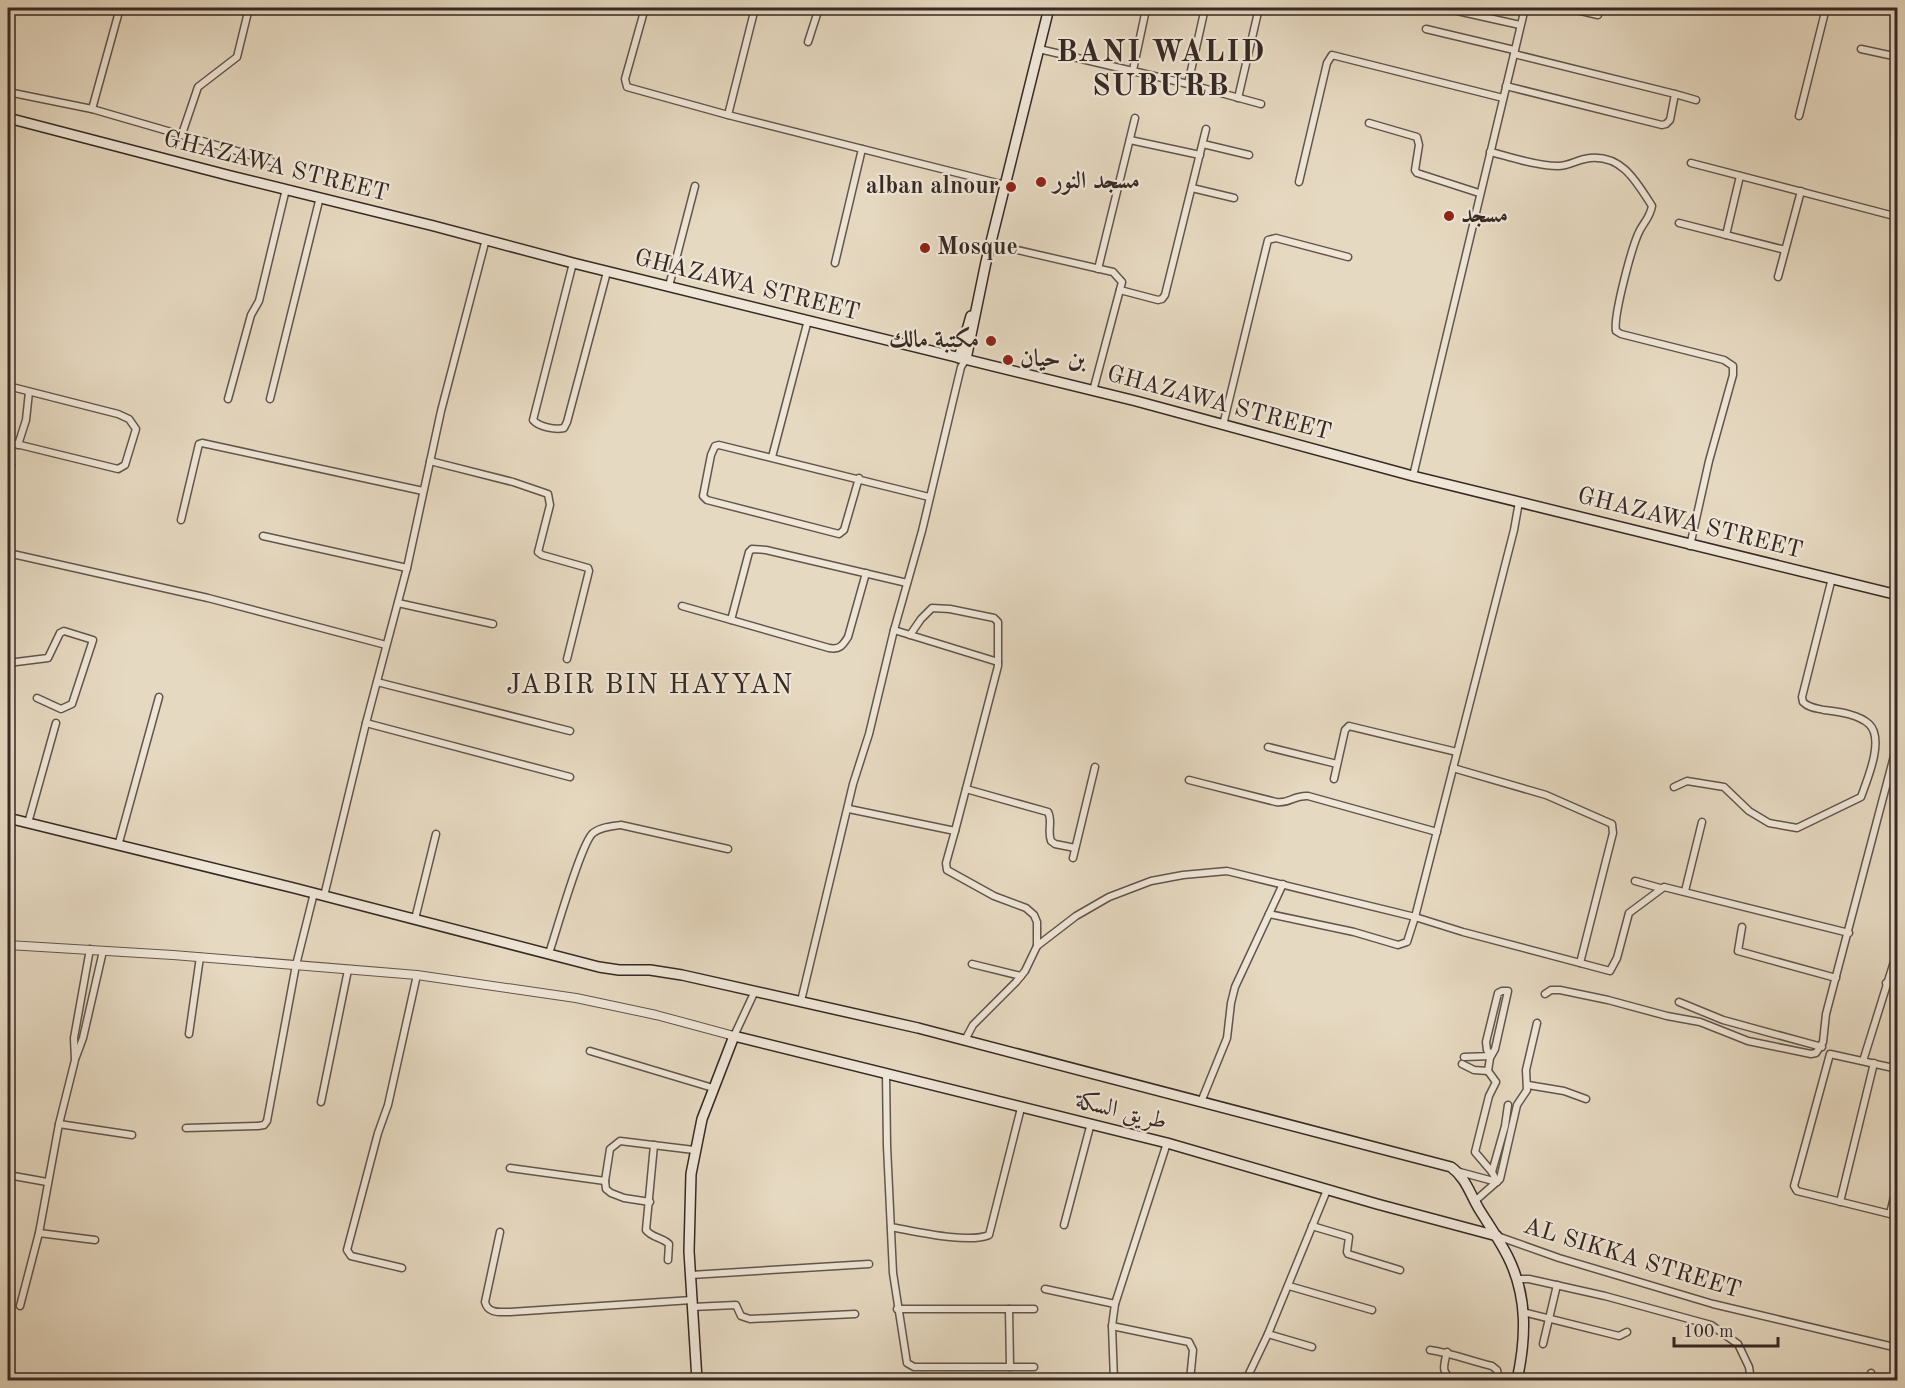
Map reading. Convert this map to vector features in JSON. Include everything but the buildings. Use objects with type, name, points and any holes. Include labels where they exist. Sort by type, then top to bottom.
[{"type":"main road","points":[[962,361],[1049,8]]},
{"type":"main road","name":"GHAZAWA STREET","points":[[8,118],[231,177],[486,239],[607,272],[948,355],[962,361],[981,363],[1093,391],[1413,476],[1690,546],[1898,595]]},
{"type":"main road","points":[[948,355],[967,338]]},
{"type":"main road","points":[[967,338],[981,363]]},
{"type":"main road","points":[[8,818],[611,969],[650,970],[682,975],[965,1040],[1118,1082],[1201,1101],[1446,1166],[1456,1170],[1462,1177],[1497,1236],[1517,1279],[1523,1312],[1523,1343],[1517,1380]]},
{"type":"main road","points":[[697,1380],[689,1193],[694,1150],[713,1088],[734,1036]]},
{"type":"main road","name":"طريق السكة","points":[[734,1036],[1167,1143],[1327,1190],[1497,1236]]},
{"type":"street","points":[[92,109],[120,8]]},
{"type":"street","points":[[182,134],[198,87],[237,57],[249,8]]},
{"type":"street","points":[[645,8],[625,79],[627,87],[862,150],[1005,184]]},
{"type":"street","points":[[728,115],[754,8]]},
{"type":"street","points":[[808,42],[819,8]]},
{"type":"street","points":[[1188,84],[1205,8]]},
{"type":"street","points":[[1238,98],[1259,8]]},
{"type":"street","points":[[1444,8],[1520,25]]},
{"type":"street","points":[[1413,476],[1525,8]]},
{"type":"street","points":[[1568,8],[1598,15]]},
{"type":"street","points":[[1799,116],[1826,8]]},
{"type":"street","points":[[1133,70],[1145,14]]},
{"type":"street","points":[[1426,29],[1696,100]]},
{"type":"street","points":[[1039,49],[1133,70],[1261,104]]},
{"type":"street","points":[[1860,49],[1898,57]]},
{"type":"street","points":[[1299,182],[1327,63],[1332,55],[1503,98]]},
{"type":"street","points":[[1506,87],[1662,125],[1669,122],[1675,94]]},
{"type":"street","points":[[8,92],[92,109],[271,161]]},
{"type":"street","points":[[1098,269],[1135,118]]},
{"type":"street","points":[[1369,123],[1417,137],[1419,145],[1415,170],[1419,175],[1479,193]]},
{"type":"street","points":[[1120,290],[1158,300],[1166,294],[1206,129]]},
{"type":"street","points":[[1130,140],[1200,155]]},
{"type":"street","points":[[1203,144],[1249,155]]},
{"type":"street","points":[[835,263],[862,150]]},
{"type":"street","points":[[1490,152],[1552,166],[1568,165],[1589,158],[1614,161],[1624,166],[1652,206],[1650,215],[1634,245],[1615,329],[1621,334],[1724,360],[1733,366],[1734,375],[1709,461],[1690,546]]},
{"type":"street","points":[[1691,163],[1898,217]]},
{"type":"street","points":[[1726,235],[1740,176]]},
{"type":"street","points":[[669,286],[695,186]]},
{"type":"street","points":[[1192,188],[1234,198]]},
{"type":"street","points":[[228,399],[251,315],[259,301],[286,189]]},
{"type":"street","points":[[1778,277],[1801,191]]},
{"type":"street","points":[[270,399],[320,197]]},
{"type":"street","points":[[1679,223],[1785,250]]},
{"type":"street","points":[[1223,425],[1268,240],[1276,238],[1348,257]]},
{"type":"street","points":[[324,896],[407,568],[430,461],[486,239]]},
{"type":"street","points":[[991,244],[1113,272],[1122,282],[1093,391]]},
{"type":"street","points":[[573,263],[533,420],[536,424],[558,429],[564,428],[567,422],[607,272]]},
{"type":"street","points":[[772,457],[808,321]]},
{"type":"street","points":[[801,1001],[962,361]]},
{"type":"street","points":[[8,386],[123,416],[135,426],[135,434],[125,465],[118,469],[8,442]]},
{"type":"street","points":[[18,445],[26,420],[29,392]]},
{"type":"street","points":[[181,520],[199,444],[202,443],[423,491]]},
{"type":"street","points":[[859,478],[844,530],[839,534],[704,499],[711,456],[715,446],[723,445],[859,478],[929,496]]},
{"type":"street","points":[[430,461],[513,482],[548,494],[550,505],[538,552],[588,568],[590,571],[567,659]]},
{"type":"street","points":[[1269,914],[1354,932],[1398,945],[1407,942],[1520,502]]},
{"type":"street","points":[[263,536],[407,568]]},
{"type":"street","points":[[731,620],[749,552],[753,549],[766,550],[907,583]]},
{"type":"street","points":[[8,553],[208,598],[386,645]]},
{"type":"street","points":[[682,606],[830,648],[839,648],[843,646],[848,637],[866,573]]},
{"type":"street","points":[[1674,787],[1687,781],[1724,787],[1749,812],[1769,823],[1797,828],[1861,797],[1873,758],[1874,730],[1868,723],[1855,716],[1809,707],[1803,702],[1802,697],[1832,578]]},
{"type":"street","points":[[398,603],[493,624]]},
{"type":"street","points":[[910,635],[932,608],[950,609],[994,618],[998,622],[998,662],[946,863],[947,870],[994,896],[1026,908],[1034,915],[1037,922],[1037,946],[1021,976],[973,1024],[965,1040]]},
{"type":"street","points":[[894,630],[998,662]]},
{"type":"street","points":[[8,663],[48,658],[60,633],[64,631],[93,640],[72,704],[61,709],[37,698]]},
{"type":"street","points":[[377,682],[570,731]]},
{"type":"street","points":[[118,846],[159,697]]},
{"type":"street","points":[[28,823],[56,723]]},
{"type":"street","points":[[366,723],[570,777]]},
{"type":"street","points":[[1334,779],[1345,730],[1349,726],[1457,752]]},
{"type":"street","points":[[1545,994],[1551,990],[1566,991],[1708,1025],[1748,1041],[1811,1054],[1816,1053],[1822,1047],[1826,1014],[1898,741]]},
{"type":"street","points":[[1268,747],[1338,764]]},
{"type":"street","points":[[1073,858],[1095,767]]},
{"type":"street","points":[[1453,768],[1546,795],[1612,824],[1613,833],[1580,963]]},
{"type":"street","points":[[1189,780],[1276,802],[1286,803],[1297,796],[1308,796],[1437,832]]},
{"type":"street","points":[[966,789],[1048,812],[1050,816],[1048,831],[1051,841],[1075,848]]},
{"type":"street","points":[[849,809],[955,831]]},
{"type":"street","points":[[1685,891],[1702,822]]},
{"type":"street","points":[[549,953],[577,868],[593,833],[610,826],[621,825],[728,849]]},
{"type":"street","points":[[415,920],[436,834]]},
{"type":"street","points":[[1037,946],[1076,916],[1109,897],[1151,881],[1227,871],[1415,917],[1610,971],[1617,958],[1629,913],[1660,888]]},
{"type":"street","points":[[1635,881],[1660,888],[1667,887],[1685,891],[1849,933]]},
{"type":"street","points":[[1201,1101],[1227,1038],[1235,987],[1283,884]]},
{"type":"street","points":[[186,1128],[258,1126],[264,1125],[267,1121],[296,965],[314,893]]},
{"type":"street","points":[[1742,927],[1738,951],[1836,978]]},
{"type":"street","points":[[8,945],[200,957],[417,975],[576,998],[656,1015],[734,1036],[755,992]]},
{"type":"street","points":[[75,1060],[74,1038],[90,949]]},
{"type":"street","points":[[1863,1060],[1898,949]]},
{"type":"street","points":[[20,1306],[39,1233],[59,1124],[83,1038],[103,951]]},
{"type":"street","points":[[189,1034],[200,957]]},
{"type":"street","points":[[972,964],[1021,976]]},
{"type":"street","points":[[321,1102],[348,970]]},
{"type":"street","points":[[402,1269],[351,1256],[347,1250],[388,1105],[417,975]]},
{"type":"street","points":[[1886,983],[1898,984]]},
{"type":"street","points":[[1491,1056],[1486,1042],[1494,1007],[1498,993],[1508,991],[1488,1071],[1496,1082],[1489,1096],[1475,1152],[1492,1172],[1497,1182]]},
{"type":"street","points":[[1679,1002],[1711,1016],[1822,1047]]},
{"type":"street","points":[[1494,1007],[1504,1013]]},
{"type":"street","points":[[1708,1025],[1711,1016]]},
{"type":"street","points":[[1475,1202],[1500,1179],[1517,1105],[1525,1096],[1528,1085],[1526,1070],[1537,1023]]},
{"type":"street","points":[[1758,1042],[1761,1031]]},
{"type":"street","points":[[590,1051],[713,1088]]},
{"type":"street","points":[[1898,1069],[1833,1053],[1829,1055],[1794,1186],[1797,1191],[1898,1216]]},
{"type":"street","points":[[1488,1071],[1474,1070],[1463,1061],[1491,1056]]},
{"type":"street","points":[[1840,1202],[1874,1063]]},
{"type":"street","points":[[886,1073],[886,1146],[891,1227],[897,1309],[906,1360],[911,1366],[1034,1367]]},
{"type":"street","points":[[1528,1085],[1564,1091],[1586,1099]]},
{"type":"street","points":[[1492,1172],[1505,1126],[1508,1105]]},
{"type":"street","points":[[891,1227],[936,1235],[976,1238],[989,1235],[1021,1108]]},
{"type":"street","points":[[59,1124],[132,1136]]},
{"type":"street","points":[[1064,1225],[1091,1124]]},
{"type":"street","points":[[650,1202],[615,1195],[606,1189],[610,1149],[615,1143],[627,1141],[694,1150]]},
{"type":"street","points":[[1114,1380],[1112,1326],[1115,1304],[1167,1143]]},
{"type":"street","points":[[654,1145],[646,1230],[669,1244],[668,1260]]},
{"type":"street","points":[[510,1168],[605,1181]]},
{"type":"street","points":[[1456,1170],[1497,1182]]},
{"type":"street","points":[[8,1175],[47,1182]]},
{"type":"street","points":[[1890,1214],[1898,1180]]},
{"type":"street","points":[[1246,1380],[1268,1334],[1327,1190]]},
{"type":"street","points":[[1312,1226],[1349,1237],[1348,1254],[1400,1270]]},
{"type":"street","points":[[500,1232],[485,1302],[486,1307],[490,1310],[510,1312],[692,1303],[736,1305],[741,1316],[750,1319],[855,1314]]},
{"type":"street","points":[[39,1233],[95,1240]]},
{"type":"street","name":"AL SIKKA STREET","points":[[1497,1236],[1559,1258],[1713,1304],[1898,1348]]},
{"type":"street","points":[[691,1275],[868,1264]]},
{"type":"street","points":[[1517,1279],[1557,1285],[1711,1325],[1738,1344],[1749,1367],[1751,1380]]},
{"type":"street","points":[[1543,1344],[1557,1285]]},
{"type":"street","points":[[1288,1286],[1372,1310]]},
{"type":"street","points":[[1046,1289],[1115,1304]]},
{"type":"street","points":[[897,1309],[1034,1309]]},
{"type":"street","points":[[1009,1309],[1010,1367]]},
{"type":"street","points":[[1523,1312],[1619,1336],[1627,1332]]},
{"type":"street","points":[[1112,1326],[1189,1342],[1193,1350],[1190,1380]]},
{"type":"street","points":[[1268,1334],[1312,1347]]},
{"type":"street","points":[[1430,1350],[1447,1352],[1453,1356],[1492,1366],[1497,1370],[1499,1380]]},
{"type":"street","points":[[1447,1352],[1443,1371],[1446,1376],[1454,1380]]},
{"type":"place","name":"مسجد النور","points":[[1041,182]]},
{"type":"place","name":"alban alnour","points":[[1011,187]]},
{"type":"place","name":"مسجد","points":[[1449,216]]},
{"type":"place","name":"Mosque","points":[[925,248]]},
{"type":"place","name":"مكتبة مالك","points":[[991,341]]},
{"type":"place","name":"بن حيان","points":[[1008,360]]},
{"type":"district","name":"BANI WALID SUBURB","points":[[1161,70]]},
{"type":"district","name":"JABIR BIN HAYYAN","points":[[650,685]]}]
